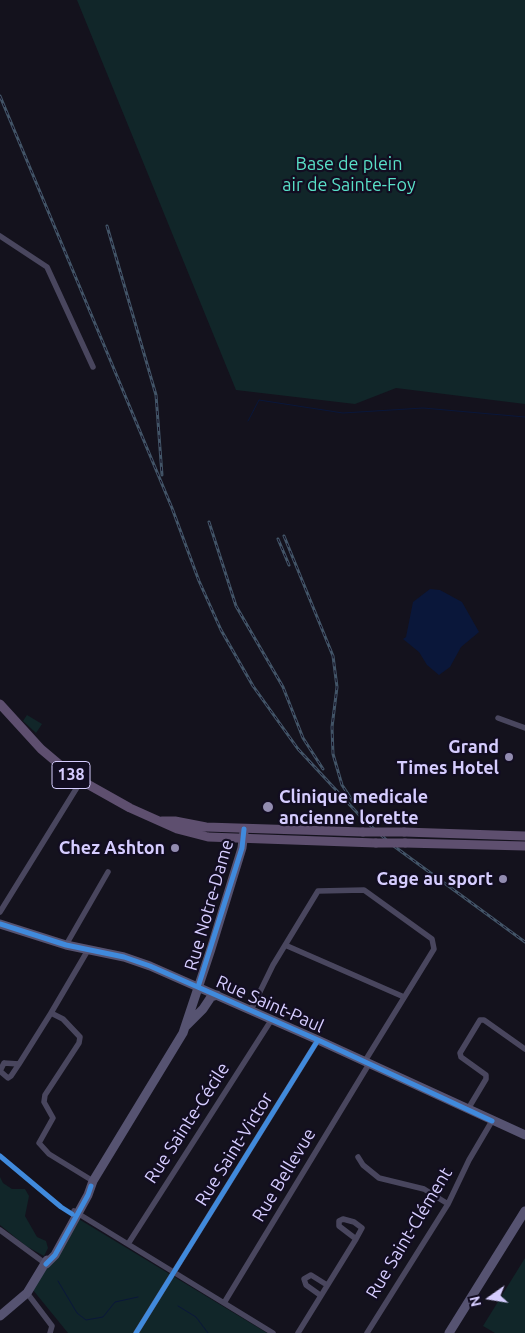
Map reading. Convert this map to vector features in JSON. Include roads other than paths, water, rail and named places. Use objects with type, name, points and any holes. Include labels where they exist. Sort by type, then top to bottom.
[{"type":"main road","name":"138","points":[[0,704],[41,749],[81,782],[130,808],[177,829],[208,837],[243,840],[525,846]]},
{"type":"main road","points":[[160,821],[175,821],[206,828],[525,836]]},
{"type":"street","points":[[0,236],[47,268],[93,368]]},
{"type":"street","points":[[498,718],[525,728]]},
{"type":"street","points":[[0,912],[81,782]]},
{"type":"street","name":"Rue Notre-Dame","points":[[0,1316],[27,1293],[46,1264],[55,1255],[92,1183],[170,1056],[184,1028],[198,987],[243,840],[244,829]]},
{"type":"street","points":[[66,945],[108,872]]},
{"type":"street","name":"Rue Bellevue","points":[[224,1303],[434,948],[433,941],[364,890],[318,891],[285,945]]},
{"type":"street","name":"Rue Saint-Paul","points":[[0,924],[66,945],[124,957],[272,1019],[525,1135]]},
{"type":"street","points":[[251,1010],[285,945],[404,997]]},
{"type":"street","points":[[19,1064],[88,950]]},
{"type":"street","points":[[184,1028],[203,1009],[210,998],[217,995]]},
{"type":"street","points":[[51,1013],[62,1019],[80,1037],[79,1043],[45,1095],[44,1102],[53,1118],[39,1143],[49,1154],[92,1183]]},
{"type":"street","name":"Rue Sainte-Cécile","points":[[128,1244],[272,1019]]},
{"type":"street","points":[[468,1109],[486,1079],[486,1075],[461,1057],[460,1054],[480,1020],[484,1020],[525,1049]]},
{"type":"street","name":"Rue Saint-Victor","points":[[136,1333],[318,1040]]},
{"type":"street","name":"Rue Saint-Clément","points":[[367,1333],[448,1204],[469,1160],[492,1121]]},
{"type":"street","points":[[358,1157],[363,1166],[379,1178],[424,1190],[448,1204]]},
{"type":"street","points":[[449,1333],[525,1211]]},
{"type":"street","points":[[76,1212],[273,1333]]},
{"type":"street","points":[[0,1230],[46,1264]]},
{"type":"street","points":[[298,1333],[356,1239]]},
{"type":"street","points":[[320,1296],[306,1285],[304,1278],[311,1275],[327,1285]]},
{"type":"street","points":[[27,1293],[52,1326],[50,1333]]},
{"type":"water","points":[[430,589],[440,590],[462,602],[479,632],[461,647],[450,667],[439,675],[427,665],[419,652],[403,639],[406,637],[413,602]]},
{"type":"waterway","points":[[248,421],[259,400],[343,413],[423,408],[525,417]]},
{"type":"waterway","points":[[58,1281],[77,1313],[86,1320],[103,1317],[115,1302],[138,1297]]},
{"type":"waterway","points":[[178,1306],[196,1317],[208,1333]]},
{"type":"railway","points":[[0,96],[172,508],[199,581],[221,630],[253,686],[298,749],[362,818],[391,844],[525,942]]},
{"type":"railway","points":[[107,226],[156,395],[162,475]]},
{"type":"railway","points":[[209,522],[236,606],[283,687],[303,738],[323,769]]},
{"type":"railway","points":[[284,536],[333,656],[337,687],[332,727],[333,754],[342,785],[354,803]]},
{"type":"railway","points":[[278,539],[289,565]]},
{"type":"place","name":"Grand Times Hotel","points":[[509,757]]},
{"type":"place","name":"Clinique medicale ancienne lorette","points":[[268,807]]},
{"type":"place","name":"Chez Ashton","points":[[175,848]]},
{"type":"place","name":"Cage au sport","points":[[503,879]]},
{"type":"park label","name":"Base de plein air de Sainte-Foy","points":[[349,174]]}]
